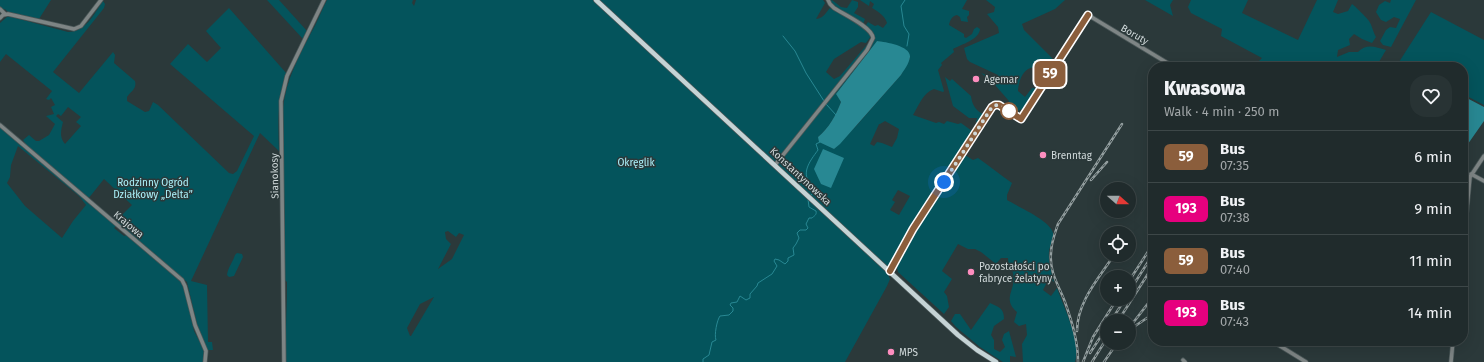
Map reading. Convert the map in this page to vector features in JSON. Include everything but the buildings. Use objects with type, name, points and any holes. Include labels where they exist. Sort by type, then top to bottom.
[{"type":"main road","name":"Konstantynowska","points":[[596,0],[966,341],[996,362]]},
{"type":"street","points":[[0,9],[5,14],[74,29],[81,26],[101,0]]},
{"type":"street","name":"Sianokosy","points":[[284,362],[281,101],[287,76],[324,0]]},
{"type":"street","points":[[775,165],[867,50],[873,38],[868,29],[834,8],[828,0]]},
{"type":"street","points":[[0,18],[5,14]]},
{"type":"street","name":"Boruty","points":[[890,271],[913,229],[992,107],[999,105],[1021,119],[1088,15],[1166,62]]},
{"type":"street","name":"Krajowa","points":[[0,125],[184,282],[195,325],[206,351],[205,362]]},
{"type":"street","points":[[1468,192],[1471,174],[1484,156]]},
{"type":"street","points":[[1471,174],[1484,181]]},
{"type":"street","points":[[1280,346],[1306,362]]},
{"type":"street","points":[[1451,362],[1453,346]]},
{"type":"green space","points":[[0,0],[51,0],[39,19],[8,12],[5,9],[0,12]]},
{"type":"green space","points":[[267,0],[279,0],[307,31],[303,39]]},
{"type":"green space","name":"Okręglik","points":[[327,0],[413,0],[412,3],[414,6],[416,0],[823,0],[825,3],[816,19],[823,16],[830,8],[864,28],[868,22],[883,28],[887,23],[881,14],[872,8],[874,4],[870,1],[869,6],[860,0],[967,0],[962,9],[969,11],[969,15],[967,17],[968,22],[961,21],[960,17],[957,15],[952,18],[949,25],[964,34],[964,37],[966,38],[972,34],[974,29],[977,27],[980,29],[979,33],[973,39],[953,49],[954,52],[941,63],[942,65],[938,70],[944,91],[934,89],[927,93],[913,115],[936,123],[939,122],[944,124],[947,121],[958,124],[961,123],[972,131],[955,161],[910,229],[886,270],[890,279],[887,286],[845,362],[286,362],[287,282],[285,280],[283,108],[293,69]],"holes":[[[871,36],[870,41],[840,76],[834,79],[826,72],[834,59],[861,42],[866,43]],[[877,41],[899,46],[910,58],[901,75],[834,149],[818,137],[826,130],[832,121],[841,102],[836,94]],[[885,121],[899,129],[897,138],[892,147],[877,142],[874,146],[870,144],[879,124]],[[898,190],[910,196],[899,215],[890,210],[895,202],[892,200]],[[448,231],[456,237],[459,233],[464,235],[452,259],[438,269],[451,244],[446,239],[445,232]],[[434,297],[411,336],[407,328],[420,304]]]},
{"type":"green space","points":[[832,0],[841,7],[847,8],[852,0],[858,2],[858,7],[854,13],[865,19],[863,24],[832,5],[830,1]]},
{"type":"green space","points":[[986,0],[1065,0],[1055,9],[1022,24],[1024,30],[1052,58],[1054,64],[1041,84],[1038,78],[1043,72],[1040,68],[1030,68],[1024,73],[1021,77],[1018,91],[1025,97],[1032,88],[1038,89],[1025,108],[1017,111],[1007,106],[1009,101],[995,85],[981,73],[997,79],[998,75],[970,62],[967,59],[964,48],[999,33],[998,27],[987,14],[994,12],[995,7]]},
{"type":"green space","points":[[1145,0],[1173,0],[1170,5],[1173,16]]},
{"type":"green space","points":[[1191,0],[1248,0],[1242,13],[1298,40],[1317,0],[1338,0],[1333,12],[1338,14],[1348,11],[1352,4],[1369,21],[1376,37],[1372,43],[1354,34],[1349,39],[1350,45],[1338,50],[1337,57],[1349,52],[1358,52],[1364,47],[1375,47],[1386,50],[1379,62],[1258,62],[1262,58],[1221,36],[1222,29],[1191,13],[1188,7]]},
{"type":"green space","points":[[1391,0],[1416,0],[1391,47],[1383,45],[1380,41],[1386,30],[1390,27],[1396,28],[1400,19],[1394,17],[1386,22],[1381,20],[1376,12],[1379,5],[1385,1],[1390,3]]},
{"type":"green space","name":"Rodzinny Ogród Działkowy „Delta”","points":[[103,1],[105,4],[104,8],[53,72],[79,93],[113,52],[115,55],[114,63],[135,81],[134,88],[127,97],[127,101],[145,112],[149,111],[153,102],[158,105],[229,173],[233,174],[237,171],[254,136],[170,64],[188,44],[207,62],[221,48],[206,31],[229,8],[287,74],[281,93],[278,122],[279,151],[260,133],[191,281],[207,285],[208,342],[212,342],[213,350],[207,350],[198,328],[187,282],[116,221],[132,205],[104,179],[88,199],[29,149],[23,140],[29,135],[36,141],[39,141],[49,135],[55,124],[46,116],[54,114],[51,107],[55,105],[51,98],[49,100],[46,99],[52,91],[6,54],[0,62],[0,23],[8,16],[68,32],[74,31],[85,26],[93,17]],"holes":[[[68,107],[81,117],[76,122],[81,126],[65,144],[61,136],[63,122],[56,116],[58,114],[61,116]]]},
{"type":"green space","points":[[1431,12],[1484,40],[1484,105],[1468,97],[1468,62],[1399,62]]},
{"type":"green space","points":[[945,77],[950,81],[952,79],[971,96],[974,106],[983,114],[978,123],[976,122],[977,118],[969,118],[953,106]]},
{"type":"green space","points":[[0,126],[117,225],[114,228],[124,236],[127,235],[184,285],[194,331],[204,350],[204,362],[0,362]],"holes":[[[18,146],[79,196],[86,205],[62,238],[25,206],[7,183],[10,177],[11,165]]]},
{"type":"green space","points":[[965,155],[973,160],[978,158],[1012,183],[1007,195],[1007,200],[1040,219],[1051,228],[1053,235],[1049,251],[1049,259],[1054,282],[1049,278],[1043,290],[1051,296],[1057,288],[1074,335],[1076,344],[1075,362],[1023,362],[1022,344],[1027,335],[1026,324],[1019,326],[1014,322],[1017,312],[1012,307],[1010,302],[1010,294],[1014,279],[1008,258],[1001,258],[996,264],[981,252],[975,249],[968,249],[958,244],[942,271],[952,279],[944,292],[947,296],[949,307],[944,314],[898,272],[897,267],[918,229]]},
{"type":"green space","points":[[237,253],[242,254],[243,257],[234,276],[229,277],[227,275],[228,269]]},
{"type":"green space","points":[[990,303],[1000,308],[1004,315],[1004,319],[994,326],[991,335],[994,340],[994,349],[1000,352],[1005,347],[1002,340],[1004,334],[1009,331],[1016,357],[1010,356],[1010,362],[1003,362],[980,347],[951,321],[955,314],[960,314],[971,330]]},
{"type":"shaded area","points":[[877,41],[897,45],[907,50],[910,57],[909,62],[901,75],[840,144],[834,149],[819,142],[818,137],[826,130],[832,121],[841,102],[836,94]]},
{"type":"shaded area","points":[[1468,99],[1484,107],[1484,121],[1468,144]]},
{"type":"shaded area","points":[[823,149],[844,158],[831,188],[821,184],[814,169]]},
{"type":"waterway","points":[[905,0],[901,6],[904,26],[909,34],[907,46]]},
{"type":"waterway","points":[[783,36],[795,51],[806,73],[824,101]]},
{"type":"waterway","points":[[826,104],[836,115]]},
{"type":"waterway","points":[[811,195],[816,190],[808,180],[806,172],[813,156],[818,150],[816,144],[820,142]]},
{"type":"waterway","points":[[703,362],[703,359],[709,355],[712,342],[716,340],[716,328],[720,316],[729,315],[733,311],[733,308],[730,305],[731,303],[737,302],[740,296],[746,300],[750,298],[750,294],[758,283],[772,274],[777,266],[774,261],[775,259],[785,264],[788,261],[788,258],[794,255],[793,248],[799,238],[797,233],[800,230],[806,230],[808,228],[806,224],[809,218],[812,218],[816,214],[816,211],[809,207],[808,199]]},
{"type":"railway","points":[[1078,362],[1076,339],[1072,324],[1053,273],[1051,260],[1053,238],[1058,224],[1122,124]]},
{"type":"railway","points":[[1091,180],[1107,162]]},
{"type":"railway","points":[[1136,270],[1148,252]]},
{"type":"railway","points":[[1077,331],[1078,320],[1085,300],[1109,262]]},
{"type":"railway","points":[[1136,281],[1148,262]]},
{"type":"railway","points":[[1122,314],[1148,274]]},
{"type":"railway","points":[[1136,319],[1148,303]]},
{"type":"railway","points":[[1083,362],[1093,337],[1113,306]]},
{"type":"railway","points":[[1115,314],[1121,306]]},
{"type":"railway","points":[[1136,325],[1148,317]]},
{"type":"railway","points":[[1090,353],[1100,338]]},
{"type":"railway","points":[[1092,362],[1100,349]]},
{"type":"railway","points":[[1104,362],[1112,350]]},
{"type":"bus line","name":"59","points":[[890,271],[913,229],[992,107],[996,104],[999,105],[1021,119],[1088,15]]},
{"type":"place","name":"Agemar","points":[[976,79]]},
{"type":"place","name":"Brenntag","points":[[1043,155]]},
{"type":"place","name":"Pozostałości po fabryce żelatyny","points":[[971,272]]},
{"type":"place","name":"MPS","points":[[891,352]]},
{"type":"route","points":[[944,182],[992,107],[998,105],[1009,111]]}]
